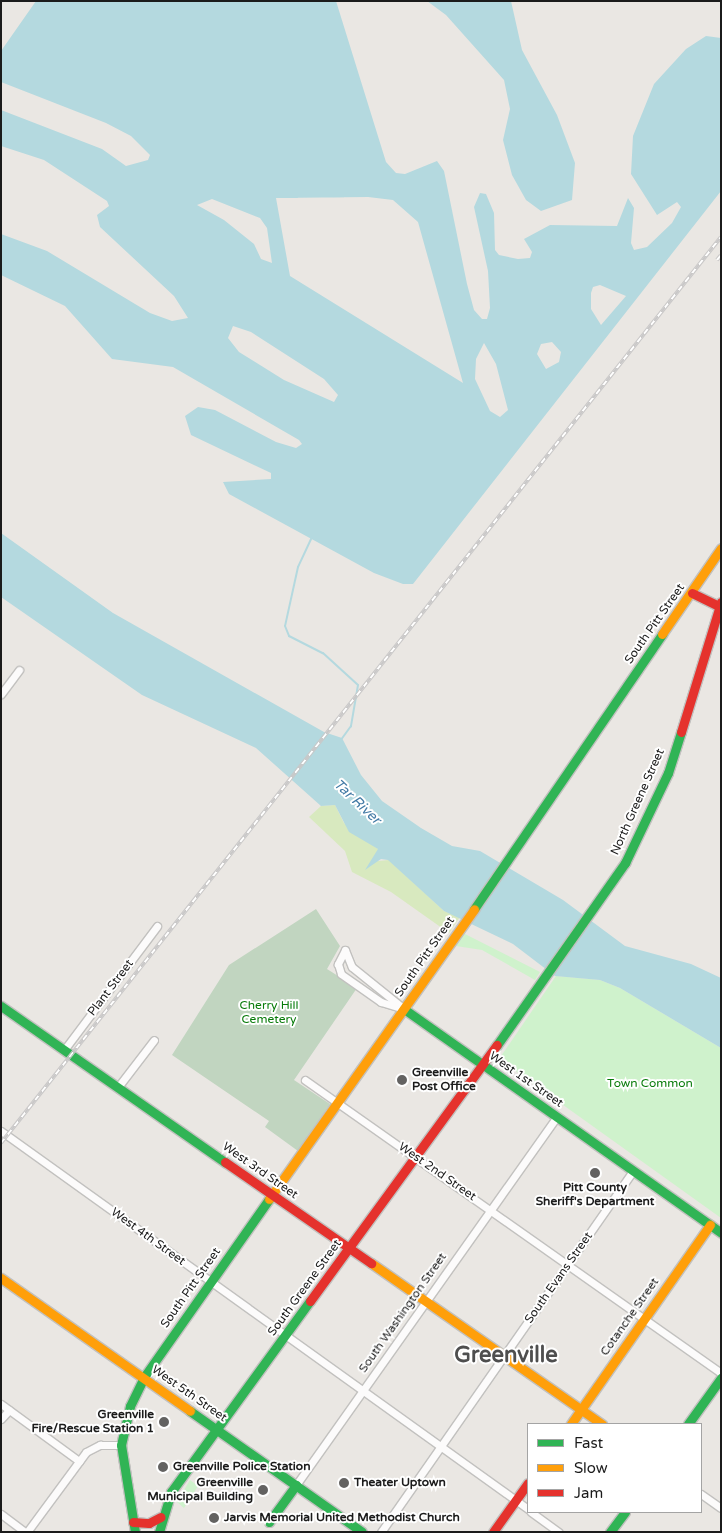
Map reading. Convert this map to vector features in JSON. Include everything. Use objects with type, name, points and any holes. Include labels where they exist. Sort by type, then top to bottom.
[{"type":"main road","name":"South Pitt Street","points":[[121,1445],[130,1406],[144,1377],[456,935],[721,548]]},
{"type":"main road","points":[[692,593],[720,604]]},
{"type":"main road","name":"North Greene Street","points":[[483,1064],[545,980],[625,862],[677,746],[720,604]]},
{"type":"main road","name":"West 3rd Street","points":[[1,1006],[601,1423]]},
{"type":"main road","name":"West 1st Street","points":[[404,1009],[721,1233]]},
{"type":"main road","name":"South Greene Street","points":[[159,1532],[161,1516],[172,1492],[483,1064]]},
{"type":"main road","name":"Cotanche Street","points":[[572,1423],[710,1225]]},
{"type":"main road","name":"West 5th Street","points":[[1,1278],[362,1532]]},
{"type":"main road","points":[[689,1423],[721,1378]]},
{"type":"main road","points":[[121,1445],[134,1527],[149,1523],[161,1516]]},
{"type":"main road","name":"South Washington Street","points":[[268,1522],[296,1485]]},
{"type":"main road","points":[[493,1532],[527,1485]]},
{"type":"main road","points":[[610,1532],[624,1513]]},
{"type":"street","points":[[1,694],[19,670]]},
{"type":"street","name":"Plant Street","points":[[64,1050],[157,926]]},
{"type":"street","points":[[339,967],[345,950],[351,965],[404,1009]]},
{"type":"street","points":[[339,967],[351,965]]},
{"type":"street","points":[[339,967],[369,993],[404,1009]]},
{"type":"street","points":[[369,993],[375,984]]},
{"type":"street","points":[[118,1087],[154,1040]]},
{"type":"street","name":"West 2nd Street","points":[[305,1080],[721,1373]]},
{"type":"street","name":"South Washington Street","points":[[296,1485],[557,1117]]},
{"type":"street","name":"West 4th Street","points":[[1,1131],[440,1448],[527,1508]]},
{"type":"street","name":"South Evans Street","points":[[381,1532],[633,1171]]},
{"type":"street","points":[[1,1404],[79,1461]]},
{"type":"street","points":[[1,1420],[9,1410]]},
{"type":"street","points":[[1,1514],[26,1532],[79,1461],[96,1446],[121,1445]]},
{"type":"street","points":[[702,1495],[721,1508]]},
{"type":"street","points":[[533,1513],[559,1532]]},
{"type":"green space","points":[[335,805],[344,823],[378,849],[378,861],[389,860],[444,911],[460,917],[449,933],[391,892],[352,872],[345,851],[309,817],[321,806]]},
{"type":"green space","name":"Cherry Hill Cemetery","points":[[316,909],[340,946],[327,969],[357,988],[294,1080],[330,1104],[298,1151],[265,1127],[269,1121],[172,1055],[229,965]]},
{"type":"green space","points":[[463,933],[540,972],[535,980],[482,950],[456,946]]},
{"type":"green space","name":"Town Common","points":[[556,976],[600,980],[620,988],[721,1048],[721,1218],[499,1059]]},
{"type":"green space","points":[[190,1480],[198,1486],[184,1508],[177,1502]]},
{"type":"water","points":[[36,1],[336,1],[386,162],[396,173],[405,174],[437,161],[444,171],[467,284],[474,310],[482,319],[487,319],[490,308],[488,271],[474,207],[480,193],[486,194],[494,213],[495,250],[499,255],[518,259],[530,258],[532,252],[524,239],[550,225],[617,226],[628,198],[634,208],[631,243],[634,250],[647,247],[672,223],[681,207],[677,202],[657,215],[631,174],[633,136],[654,84],[686,49],[706,36],[721,38],[721,191],[413,584],[403,584],[374,573],[229,494],[223,482],[271,479],[271,473],[191,435],[185,416],[198,407],[215,410],[276,442],[296,448],[302,444],[299,440],[173,367],[112,359],[65,306],[1,275],[1,234],[47,251],[150,313],[172,321],[188,318],[174,296],[100,227],[97,215],[109,206],[107,201],[44,160],[1,146],[1,110],[102,149],[126,166],[148,160],[150,155],[131,136],[106,123],[1,82],[1,51]],"holes":[[[368,197],[393,200],[418,222],[463,383],[290,276],[276,198]],[[212,199],[260,218],[267,228],[272,263],[261,259],[254,244],[224,220],[197,205]],[[600,285],[626,296],[601,325],[591,309],[593,287]],[[233,326],[251,332],[324,379],[338,395],[334,402],[284,380],[239,352],[228,338]],[[552,342],[561,352],[559,362],[546,369],[537,354],[541,344]],[[484,343],[496,364],[508,410],[500,417],[490,411],[475,379],[476,359]]]},
{"type":"water","points":[[427,1],[511,1],[522,50],[557,115],[575,163],[572,200],[541,211],[526,200],[512,175],[503,140],[510,109],[504,80],[446,15]]},
{"type":"water","name":"Tar River","points":[[1,533],[113,613],[324,732],[342,738],[361,775],[382,801],[421,828],[452,846],[480,851],[563,900],[625,946],[691,964],[721,978],[721,1048],[620,988],[600,980],[555,976],[513,944],[444,911],[388,860],[381,859],[365,870],[378,849],[349,832],[335,805],[321,806],[256,748],[142,695],[1,597]]},
{"type":"waterway","points":[[312,537],[298,567],[285,626],[289,636],[323,653],[358,685],[351,726],[341,740]]},
{"type":"railway","points":[[1,1143],[721,237]]},
{"type":"railway","points":[[717,260],[721,255]]},
{"type":"traffic: fast","points":[[474,909],[662,634]]},
{"type":"traffic: fast","points":[[497,1045],[625,863],[668,773],[681,732]]},
{"type":"traffic: fast","points":[[1,1006],[225,1162]]},
{"type":"traffic: fast","points":[[404,1009],[721,1233]]},
{"type":"traffic: fast","points":[[135,1532],[121,1445],[130,1406],[144,1377],[269,1199]]},
{"type":"traffic: fast","points":[[159,1532],[171,1492],[310,1301]]},
{"type":"traffic: fast","points":[[689,1423],[721,1378]]},
{"type":"traffic: fast","points":[[190,1411],[362,1532]]},
{"type":"traffic: fast","points":[[269,1522],[296,1485]]},
{"type":"traffic: fast","points":[[610,1532],[624,1513]]},
{"type":"traffic: slow","points":[[662,634],[721,548]]},
{"type":"traffic: slow","points":[[269,1199],[474,909]]},
{"type":"traffic: slow","points":[[572,1423],[710,1225]]},
{"type":"traffic: slow","points":[[371,1263],[601,1423]]},
{"type":"traffic: slow","points":[[1,1278],[190,1411]]},
{"type":"traffic: jam","points":[[692,593],[719,606]]},
{"type":"traffic: jam","points":[[681,732],[721,602]]},
{"type":"traffic: jam","points":[[310,1301],[497,1045]]},
{"type":"traffic: jam","points":[[225,1162],[371,1263]]},
{"type":"traffic: jam","points":[[493,1532],[527,1484]]},
{"type":"traffic: jam","points":[[133,1522],[149,1523],[161,1517]]},
{"type":"place","name":"Greenville Post Office","points":[[402,1080]]},
{"type":"place","name":"Pitt County Sheriff's Department","points":[[595,1173]]},
{"type":"place","name":"Greenville Fire/Rescue Station 1","points":[[164,1422]]},
{"type":"place","name":"Greenville Police Station","points":[[163,1467]]},
{"type":"place","name":"Theater Uptown","points":[[344,1483]]},
{"type":"place","name":"Greenville Municipal Building","points":[[263,1490]]},
{"type":"place","name":"Jarvis Memorial United Methodist Church","points":[[214,1518]]},
{"type":"district","name":"Greenville","points":[[506,1356]]}]
